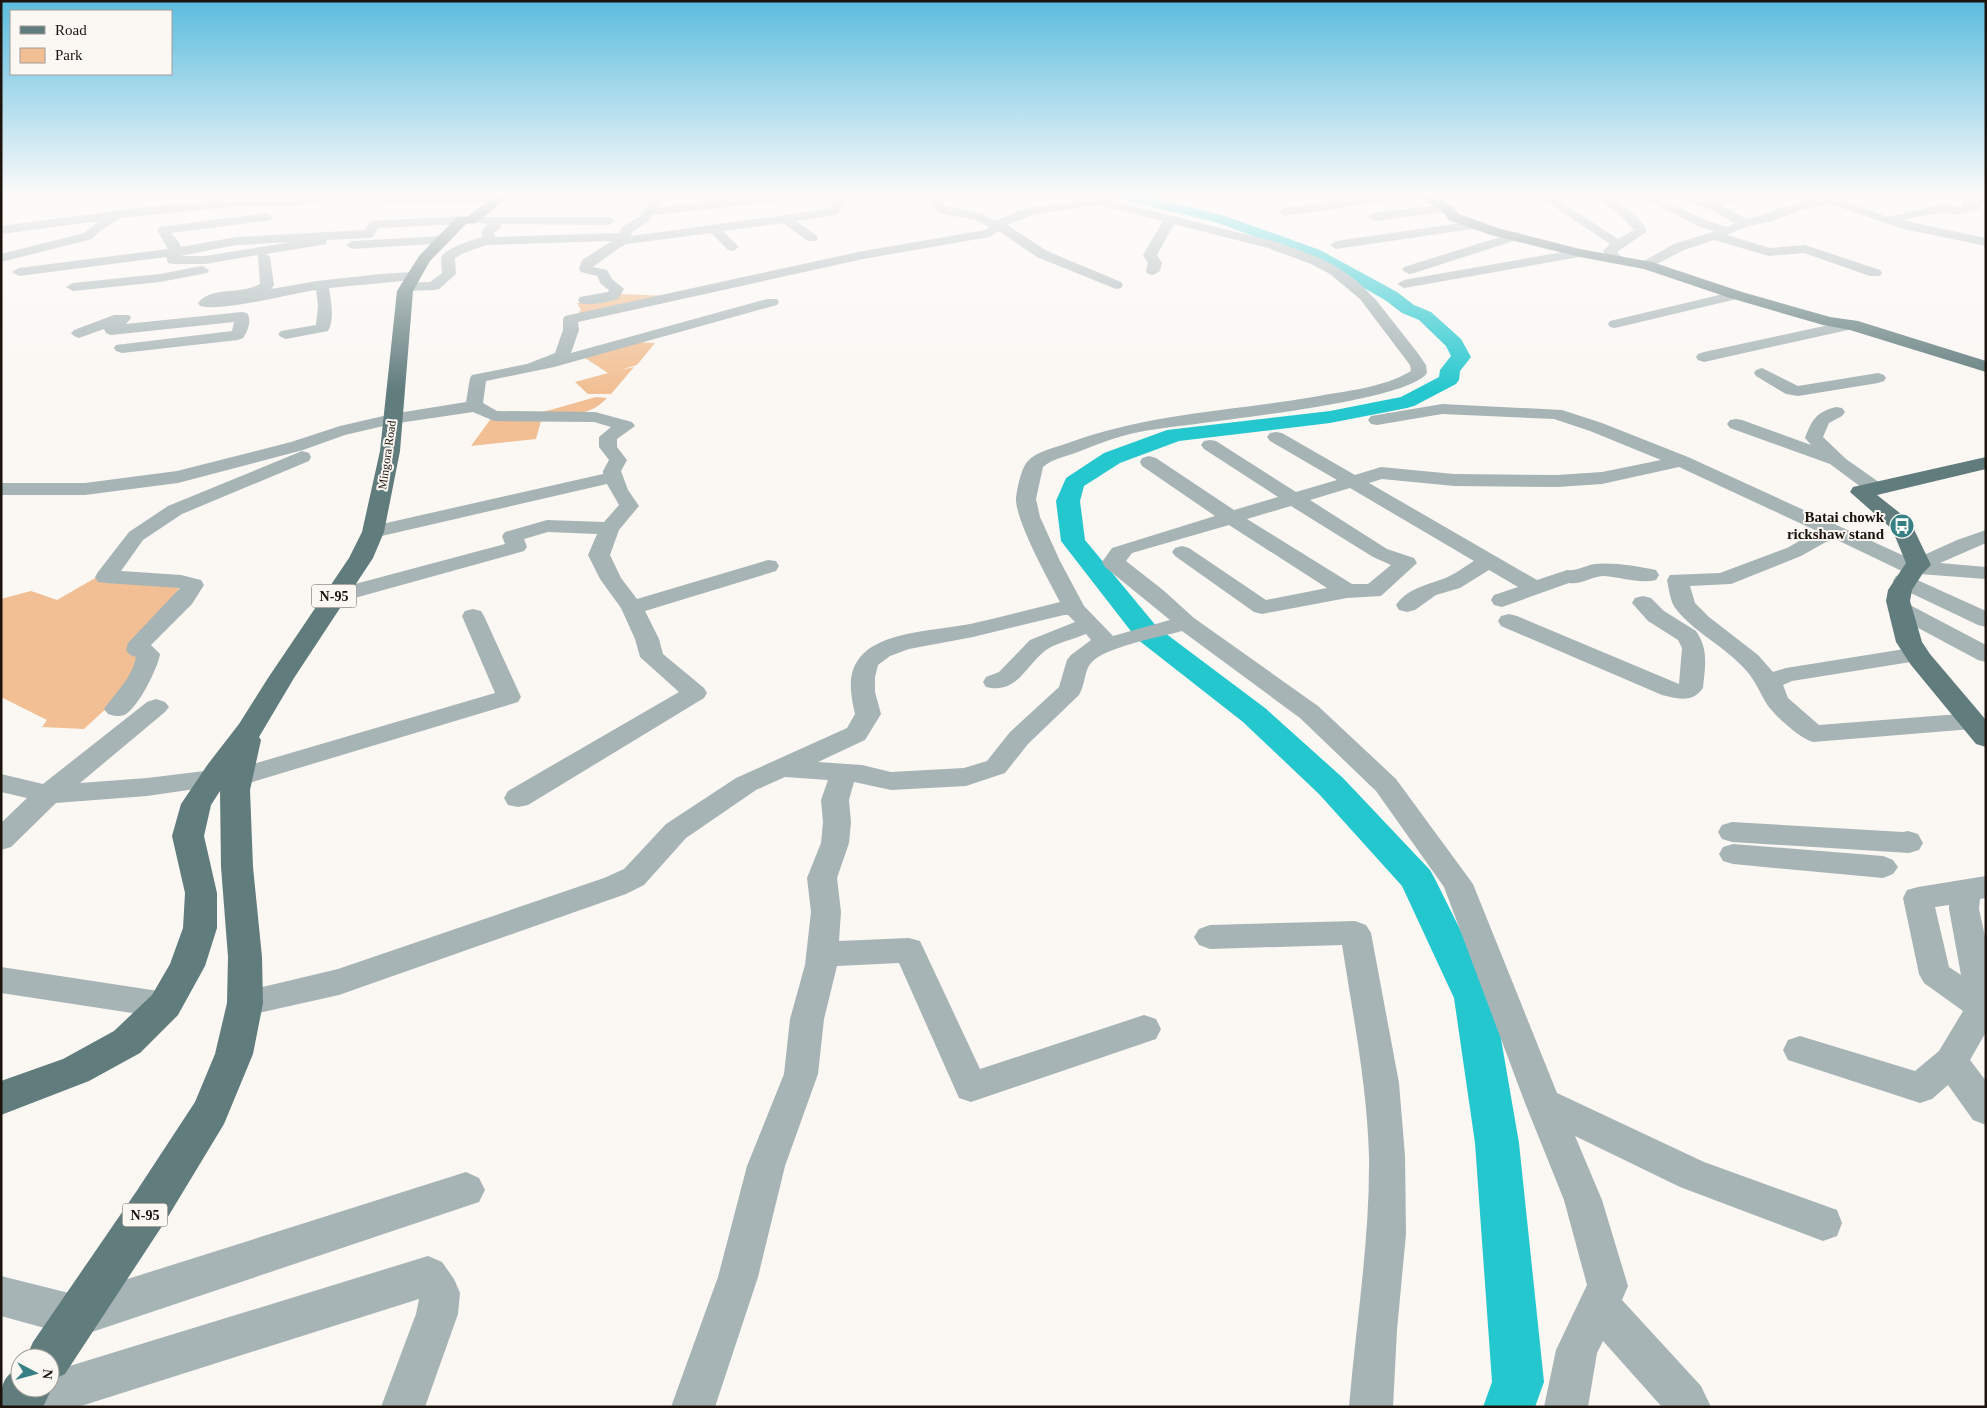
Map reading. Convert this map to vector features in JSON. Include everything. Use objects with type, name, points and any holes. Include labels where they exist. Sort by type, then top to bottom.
[{"type":"main road","points":[[409,282],[424,260]]},
{"type":"main road","points":[[1620,260],[1648,265],[1736,295],[1829,322],[1852,325],[1986,367]]},
{"type":"main road","name":"Mingora Road","points":[[1,1098],[76,1070],[127,1042],[165,1005],[187,966],[200,928],[201,894],[188,836],[196,804],[226,778],[250,728],[333,598],[361,558],[373,532],[387,469],[409,282]]},
{"type":"main road","points":[[1979,729],[1909,642],[1902,610],[1898,601],[1900,590],[1913,571],[1902,526],[1861,492],[1986,463]]},
{"type":"main road","name":"N-95","points":[[55,1348],[151,1206],[210,1112],[234,1054],[245,1003],[245,957],[237,866],[235,790],[226,778]]},
{"type":"street","points":[[19,272],[116,260]]},
{"type":"street","points":[[173,260],[207,260]]},
{"type":"street","points":[[73,287],[160,278],[254,260]]},
{"type":"street","points":[[263,260],[267,285],[264,288],[255,292],[215,298],[205,303],[236,301],[322,285],[409,282],[434,286],[449,274],[448,260]]},
{"type":"street","points":[[532,368],[562,356],[571,330],[570,319],[577,310],[572,302],[613,296],[617,288],[606,281],[602,274],[586,269],[587,263],[592,260]]},
{"type":"street","points":[[570,319],[841,260]]},
{"type":"street","points":[[1056,260],[1116,285]]},
{"type":"street","points":[[1153,260],[1155,263],[1154,271]]},
{"type":"street","points":[[1097,629],[1049,561],[1030,517],[1026,499],[1034,465],[1040,460],[1102,436],[1139,427],[1363,393],[1405,383],[1414,379],[1419,372],[1419,367],[1367,300],[1341,276],[1308,260]]},
{"type":"street","points":[[1391,275],[1440,260]]},
{"type":"street","points":[[1404,284],[1538,260]]},
{"type":"street","points":[[1648,265],[1657,260]]},
{"type":"street","points":[[1836,260],[1875,273]]},
{"type":"street","points":[[286,334],[323,328],[325,306],[322,285]]},
{"type":"street","points":[[1615,324],[1736,295]]},
{"type":"street","points":[[122,348],[238,335],[242,316],[236,301]]},
{"type":"street","points":[[475,406],[478,378],[532,368],[772,302]]},
{"type":"street","points":[[79,333],[120,318],[124,318],[111,330],[242,316]]},
{"type":"street","points":[[1704,357],[1852,325]]},
{"type":"street","points":[[1762,373],[1792,390],[1798,391],[1878,378]]},
{"type":"street","points":[[1,489],[84,489],[178,477],[297,446],[343,430],[392,419],[475,406],[494,416],[595,417],[626,426],[608,437],[608,447],[618,460],[612,471],[618,490],[628,506],[609,528],[599,555],[611,579],[632,608],[647,639],[652,657],[695,694],[518,798]]},
{"type":"street","points":[[1377,420],[1442,409],[1544,413],[1596,427],[1681,461],[1833,530],[1913,571],[1986,620]]},
{"type":"street","points":[[1836,412],[1821,420],[1814,438],[1838,462],[1876,489]]},
{"type":"street","points":[[1736,424],[1838,462]]},
{"type":"street","points":[[1,840],[48,794],[156,707],[116,709],[133,688],[148,661],[148,654],[138,650],[140,643],[184,599],[193,585],[181,582],[106,576],[136,536],[175,510],[328,446],[343,430]]},
{"type":"street","points":[[1276,437],[1534,587]]},
{"type":"street","points":[[1182,552],[1262,607],[1347,591],[1373,591],[1406,563],[1380,553],[1210,445]]},
{"type":"street","points":[[1566,1407],[1577,1350],[1608,1286],[1583,1200],[1543,1103],[1458,884],[1386,785],[1309,712],[1181,624],[1155,595],[1113,562],[1119,552],[1125,549],[1388,473],[1454,480],[1557,481],[1602,478],[1681,461]]},
{"type":"street","points":[[1149,462],[1232,518],[1347,591]]},
{"type":"street","points":[[373,532],[614,477]]},
{"type":"street","points":[[333,598],[517,547],[512,536],[548,526],[609,528]]},
{"type":"street","points":[[1833,530],[1794,552],[1723,579],[1678,580],[1684,605],[1701,622],[1750,660],[1768,682],[1777,701],[1813,734],[1979,729]]},
{"type":"street","points":[[1913,571],[1964,544],[1986,536]]},
{"type":"street","points":[[1407,605],[1428,590],[1452,583],[1489,561]]},
{"type":"street","points":[[632,608],[768,566]]},
{"type":"street","points":[[1643,604],[1656,616],[1688,636],[1694,648],[1691,688],[1683,692],[1671,690],[1505,611],[1534,587],[1592,571],[1604,570],[1648,576]]},
{"type":"street","points":[[1913,571],[1986,573]]},
{"type":"street","points":[[245,1003],[339,982],[615,886],[634,877],[676,831],[746,784],[856,734],[868,714],[862,691],[863,672],[872,658],[887,647],[962,633],[1064,608],[1097,629]]},
{"type":"street","points":[[1902,610],[1986,655]]},
{"type":"street","points":[[1,783],[48,794],[147,787],[226,778],[359,731],[509,697],[473,616]]},
{"type":"street","points":[[995,682],[1008,677],[1038,645],[1097,629],[1181,624]]},
{"type":"street","points":[[783,767],[862,774],[891,781],[966,777],[996,767],[1019,738],[1070,690],[1079,660],[1097,629]]},
{"type":"street","points":[[1768,682],[1786,674],[1917,654]]},
{"type":"street","points":[[693,1407],[738,1277],[766,1166],[802,1074],[807,1020],[821,965],[826,912],[822,878],[834,843],[837,822],[835,800],[844,773]]},
{"type":"street","points":[[1883,867],[1733,843],[1908,843],[1908,841]]},
{"type":"street","points":[[1210,937],[1355,933],[1382,1083],[1387,1156],[1387,1234],[1376,1330],[1371,1407]]},
{"type":"street","points":[[822,954],[909,950],[971,1087],[1144,1029]]},
{"type":"street","points":[[1,980],[165,1005]]},
{"type":"street","points":[[1800,1050],[1920,1088],[1951,1061],[1979,1014]]},
{"type":"street","points":[[1951,1061],[1982,1099]]},
{"type":"street","points":[[1543,1103],[1693,1176],[1823,1223]]},
{"type":"street","points":[[1,1296],[77,1316],[466,1190]]},
{"type":"street","points":[[20,1400],[428,1276],[440,1293],[437,1314],[403,1407]]},
{"type":"street","points":[[1599,1305],[1686,1401],[1689,1407]]},
{"type":"green space","points":[[619,294],[673,296],[575,317],[581,310],[577,303],[617,297]]},
{"type":"green space","points":[[634,342],[655,343],[637,365],[620,370],[634,367],[611,394],[588,394],[575,382],[608,373],[585,358]]},
{"type":"green space","points":[[596,397],[607,398],[600,405],[583,412],[574,414],[536,414]]},
{"type":"green space","points":[[490,420],[541,421],[536,439],[471,446]]},
{"type":"green space","points":[[97,577],[181,586],[132,649],[139,659],[125,691],[84,729],[42,727],[47,720],[1,697],[1,599],[31,591],[57,600]]},
{"type":"waterway","points":[[1326,260],[1391,296],[1408,309],[1425,316],[1454,343],[1461,357],[1450,370],[1449,380],[1407,402],[1330,417],[1175,435],[1112,458],[1074,483],[1068,501],[1073,541],[1147,633],[1254,715],[1331,786],[1417,879],[1474,998],[1497,1143],[1518,1382],[1509,1407]]},
{"type":"place","name":"Batai chowk rickshaw stand","points":[[1902,526]]}]
